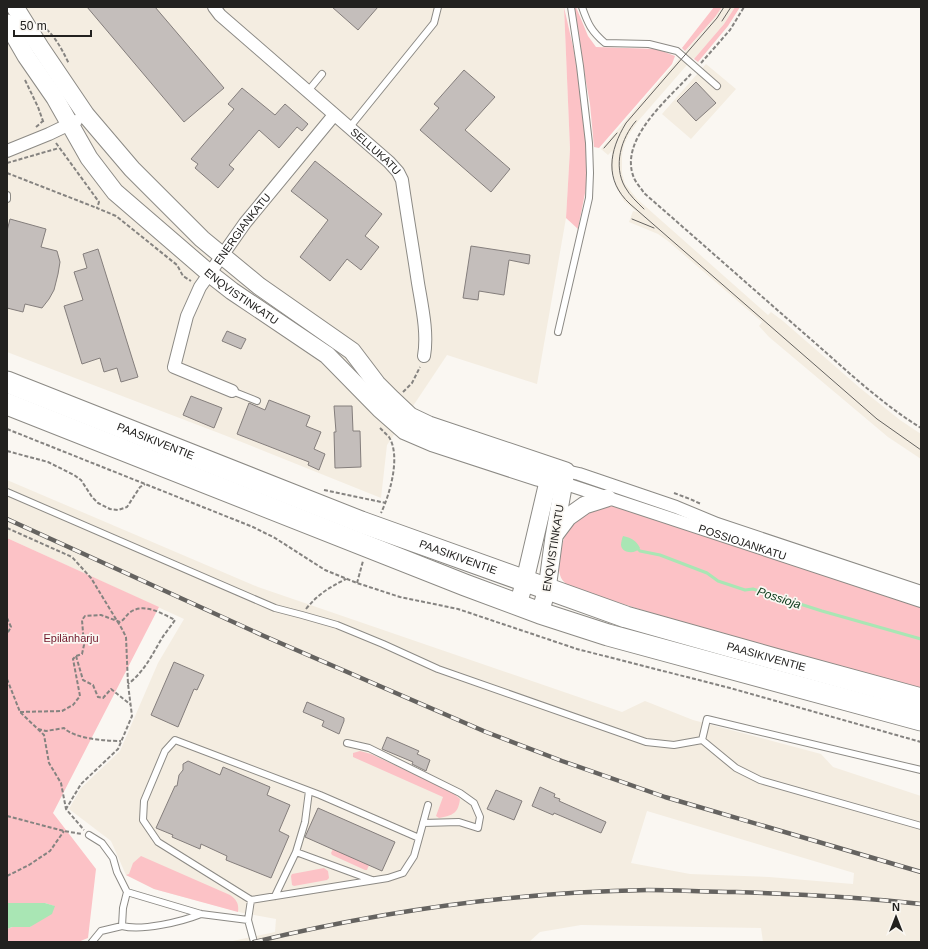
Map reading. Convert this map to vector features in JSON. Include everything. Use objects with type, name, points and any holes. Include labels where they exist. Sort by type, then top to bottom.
[{"type":"highway","name":"PAASIKIVENTIE","points":[[7,382],[361,522],[547,589],[634,619],[775,660],[921,699]]},
{"type":"highway","name":"PAASIKIVENTIE","points":[[7,404],[540,613],[608,634],[921,720]]},
{"type":"main road","name":"ENQVISTINKATU","points":[[15,7],[86,115],[132,169],[222,256],[259,286],[352,351],[377,384],[410,416],[429,425],[557,475]]},
{"type":"main road","name":"ENQVISTINKATU","points":[[7,23],[26,56],[55,98],[89,158],[115,192],[209,274],[327,355],[380,409],[405,431],[433,443],[512,469],[557,475]]},
{"type":"main road","name":"ENQVISTINKATU","points":[[540,613],[547,589],[554,537],[557,475]]},
{"type":"main road","name":"ENQVISTINKATU","points":[[518,605],[557,475]]},
{"type":"main road","points":[[554,537],[568,517],[585,505],[607,498]]},
{"type":"street","name":"SELLUKATU","points":[[214,7],[236,30],[308,91],[389,162],[398,172],[402,180],[425,331],[426,347],[424,356]]},
{"type":"street","points":[[7,151],[49,134],[86,115]]},
{"type":"street","name":"ENERGIANKATU","points":[[232,391],[174,366],[187,316],[200,287],[245,223],[334,115]]},
{"type":"street","name":"POSSIOJANKATU","points":[[557,475],[579,474],[676,507],[717,524],[921,592]]},
{"type":"street","name":"POSSIOJANKATU","points":[[557,475],[607,498],[921,601]]},
{"type":"lane","points":[[349,128],[434,23],[438,7]]},
{"type":"lane","points":[[558,332],[589,198],[589,143],[571,7]]},
{"type":"lane","points":[[582,7],[587,22],[594,34],[605,44],[649,44],[677,51],[717,86]]},
{"type":"lane","points":[[308,91],[322,74]]},
{"type":"lane","points":[[7,195],[7,200]]},
{"type":"lane","points":[[232,391],[257,401]]},
{"type":"lane","points":[[7,492],[275,608],[336,625],[438,669],[646,742],[674,745],[702,740],[736,768],[760,780],[921,826]]},
{"type":"lane","points":[[702,740],[708,719],[921,770]]},
{"type":"lane","points":[[419,838],[309,791],[176,740],[165,751],[144,800],[143,820],[158,842],[251,900],[388,878],[403,873],[414,856],[419,838],[423,823],[428,805]]},
{"type":"lane","points":[[347,743],[370,748],[460,793],[474,803],[480,817],[478,828],[459,822],[423,823]]},
{"type":"lane","points":[[275,896],[296,852],[305,822],[309,791]]},
{"type":"lane","points":[[89,835],[102,843],[113,858],[117,872],[127,892],[123,908],[122,926]]},
{"type":"lane","points":[[296,852],[372,880]]},
{"type":"lane","points":[[127,892],[201,914],[248,920]]},
{"type":"lane","points":[[251,900],[248,920],[254,942]]},
{"type":"lane","points":[[92,942],[101,931],[122,926],[139,927],[185,920],[201,914]]},
{"type":"path","points":[[744,7],[730,30],[646,122],[635,140],[630,158],[633,178],[644,193],[830,356],[903,417],[921,428]]},
{"type":"path","points":[[41,23],[63,50],[70,68]]},
{"type":"path","points":[[7,163],[59,148]]},
{"type":"path","points":[[7,173],[97,208]]},
{"type":"path","points":[[403,392],[412,383],[418,373],[424,356]]},
{"type":"path","points":[[7,429],[253,527],[275,538],[325,570],[357,583],[400,597],[458,609],[577,649],[730,688],[921,742]]},
{"type":"path","points":[[7,450],[48,462],[74,475],[81,480],[92,497],[98,503],[110,509],[118,510],[127,507],[140,487],[145,484]]},
{"type":"path","points":[[318,488],[386,503]]},
{"type":"path","points":[[7,528],[72,558],[91,578],[118,621],[126,637],[128,684],[132,716],[118,749],[81,784],[66,809]]},
{"type":"path","points":[[357,583],[364,556]]},
{"type":"path","points":[[302,615],[314,598],[328,588],[346,579]]},
{"type":"path","points":[[20,712],[62,711],[72,705],[80,696],[73,659],[82,654],[84,645],[82,620],[85,616],[101,615],[118,621],[123,621],[130,612],[141,608],[160,612],[175,620],[151,659],[137,677],[128,684]]},
{"type":"path","points":[[7,618],[11,627],[7,634]]},
{"type":"path","points":[[76,656],[83,680],[93,685],[98,698],[103,698],[111,689],[131,705]]},
{"type":"path","points":[[7,678],[20,712],[44,735],[48,763],[61,783],[66,809],[89,835]]},
{"type":"path","points":[[36,728],[46,730],[64,728],[67,731],[85,738],[95,738],[105,741],[122,741]]},
{"type":"path","points":[[7,816],[64,831],[89,835]]},
{"type":"path","points":[[7,875],[29,865],[50,851],[64,831]]},
{"type":"shaded area","points":[[7,7],[564,7],[570,149],[566,218],[537,384],[447,355],[387,445],[381,498],[224,435],[7,352]]},
{"type":"shaded area","points":[[722,7],[735,7],[724,24],[639,120],[629,134],[624,145],[622,155],[622,173],[625,184],[637,199],[768,315],[771,312],[783,321],[860,388],[900,420],[921,434],[921,459],[888,437],[769,337],[759,326],[762,322],[668,241],[658,234],[629,222],[633,211],[637,212],[624,201],[616,187],[611,168],[612,151],[608,155],[601,149]]},
{"type":"shaded area","points":[[706,64],[736,89],[691,139],[662,114]]},
{"type":"shaded area","points":[[7,480],[258,587],[622,712],[645,701],[693,720],[821,754],[833,767],[921,796],[921,942],[763,942],[761,928],[581,925],[540,932],[529,942],[228,942],[275,932],[276,919],[243,913],[154,889],[126,875],[111,841],[69,809],[81,788],[120,751],[158,663],[184,619],[7,538]],"holes":[[[647,811],[854,873],[853,884],[769,877],[690,874],[631,863]]]},
{"type":"shaded area","points":[[623,536],[633,540],[640,548],[632,552],[624,550],[621,545]]},
{"type":"shaded area","points":[[7,903],[45,903],[55,906],[52,914],[30,927],[12,927],[7,929]]},
{"type":"green space","points":[[564,7],[574,51],[582,100],[586,144],[586,188],[578,229],[566,218],[570,149]]},
{"type":"green space","points":[[574,7],[576,7],[588,36],[596,47],[657,49],[675,56],[672,64],[599,148],[594,147],[590,104]]},
{"type":"green space","points":[[714,7],[722,7],[685,51],[682,48]]},
{"type":"green space","points":[[735,7],[740,7],[728,26],[698,62],[694,59],[724,24]]},
{"type":"green space","points":[[612,504],[921,607],[921,689],[683,623],[576,589],[564,582],[560,575],[559,562],[564,537],[571,523],[588,511],[597,507]]},
{"type":"green space","name":"Epilänharju","points":[[7,538],[159,607],[53,813],[96,869],[88,938],[78,942],[7,942],[7,929],[12,927],[30,927],[54,906],[45,903],[7,903]]},
{"type":"green space","points":[[360,751],[371,754],[452,792],[460,799],[458,808],[451,815],[439,818],[436,816],[443,797],[353,757],[353,753]]},
{"type":"green space","points":[[333,849],[369,865],[367,870],[332,855],[331,853]]},
{"type":"green space","points":[[141,856],[230,895],[237,902],[238,912],[154,889],[126,875],[129,874],[133,863]]},
{"type":"green space","points":[[324,868],[328,871],[329,878],[327,880],[294,886],[292,885],[292,874]]},
{"type":"building","points":[[87,7],[155,7],[224,88],[184,122]]},
{"type":"building","points":[[332,7],[378,7],[358,30]]},
{"type":"building","points":[[464,70],[495,97],[465,130],[510,169],[491,192],[420,130],[439,108],[434,104]]},
{"type":"building","points":[[696,82],[716,103],[696,121],[677,101]]},
{"type":"building","points":[[242,88],[275,115],[285,104],[308,124],[302,131],[297,127],[279,148],[259,130],[229,165],[234,169],[218,188],[195,168],[198,164],[191,159],[234,109],[228,104]]},
{"type":"building","points":[[315,161],[382,214],[365,236],[379,247],[361,270],[347,259],[330,281],[300,257],[328,220],[291,191]]},
{"type":"building","points":[[10,219],[46,229],[41,247],[57,251],[60,262],[54,290],[42,308],[25,304],[23,312],[7,308],[7,231]]},
{"type":"building","points":[[471,246],[530,255],[529,264],[509,260],[504,295],[479,291],[478,300],[463,298]]},
{"type":"building","points":[[98,249],[138,377],[121,382],[117,368],[104,372],[100,358],[82,364],[64,306],[83,300],[74,272],[87,268],[83,254]]},
{"type":"building","points":[[227,331],[246,339],[241,349],[222,341]]},
{"type":"building","points":[[191,396],[222,408],[214,428],[183,415]]},
{"type":"building","points":[[269,400],[310,416],[306,426],[321,432],[314,449],[325,454],[319,470],[308,465],[309,462],[237,434],[249,403],[265,410]]},
{"type":"building","points":[[334,406],[352,406],[353,431],[360,431],[361,467],[335,468],[334,432],[336,432]]},
{"type":"building","points":[[174,662],[204,675],[197,690],[194,689],[178,727],[151,715]]},
{"type":"building","points":[[307,702],[344,718],[339,734],[322,726],[324,721],[303,712]]},
{"type":"building","points":[[387,737],[419,751],[417,754],[430,760],[426,771],[412,764],[413,762],[382,749]]},
{"type":"building","points":[[188,761],[220,775],[223,767],[270,787],[267,795],[290,805],[279,831],[289,836],[271,878],[226,860],[227,856],[201,844],[200,849],[172,837],[173,835],[156,828],[175,786],[177,786],[179,775],[183,770],[183,764]]},
{"type":"building","points":[[540,787],[555,794],[554,797],[560,799],[559,801],[606,822],[601,833],[554,813],[553,815],[532,806]]},
{"type":"building","points":[[496,790],[522,801],[514,820],[487,809]]},
{"type":"building","points":[[318,808],[395,842],[382,871],[305,837]]},
{"type":"waterway","name":"Possioja","points":[[636,547],[640,551],[660,555],[707,573],[718,581],[745,590],[753,589],[822,611],[921,639]]},
{"type":"tram line","points":[[724,7],[717,18],[626,123],[620,134],[613,155],[612,165],[616,185],[630,204],[877,419],[921,450]]},
{"type":"tram line","points":[[722,21],[731,7]]},
{"type":"tram line","points":[[636,121],[626,136],[620,152],[619,161],[621,179],[625,187],[644,209]]},
{"type":"tram line","points":[[604,148],[617,133]]},
{"type":"tram line","points":[[632,219],[654,228]]},
{"type":"railway","points":[[7,519],[264,636],[486,732],[562,761],[665,797],[921,872]]},
{"type":"railway","points":[[254,942],[401,912],[499,899],[598,892],[659,890],[759,893],[852,898],[921,904]]}]
